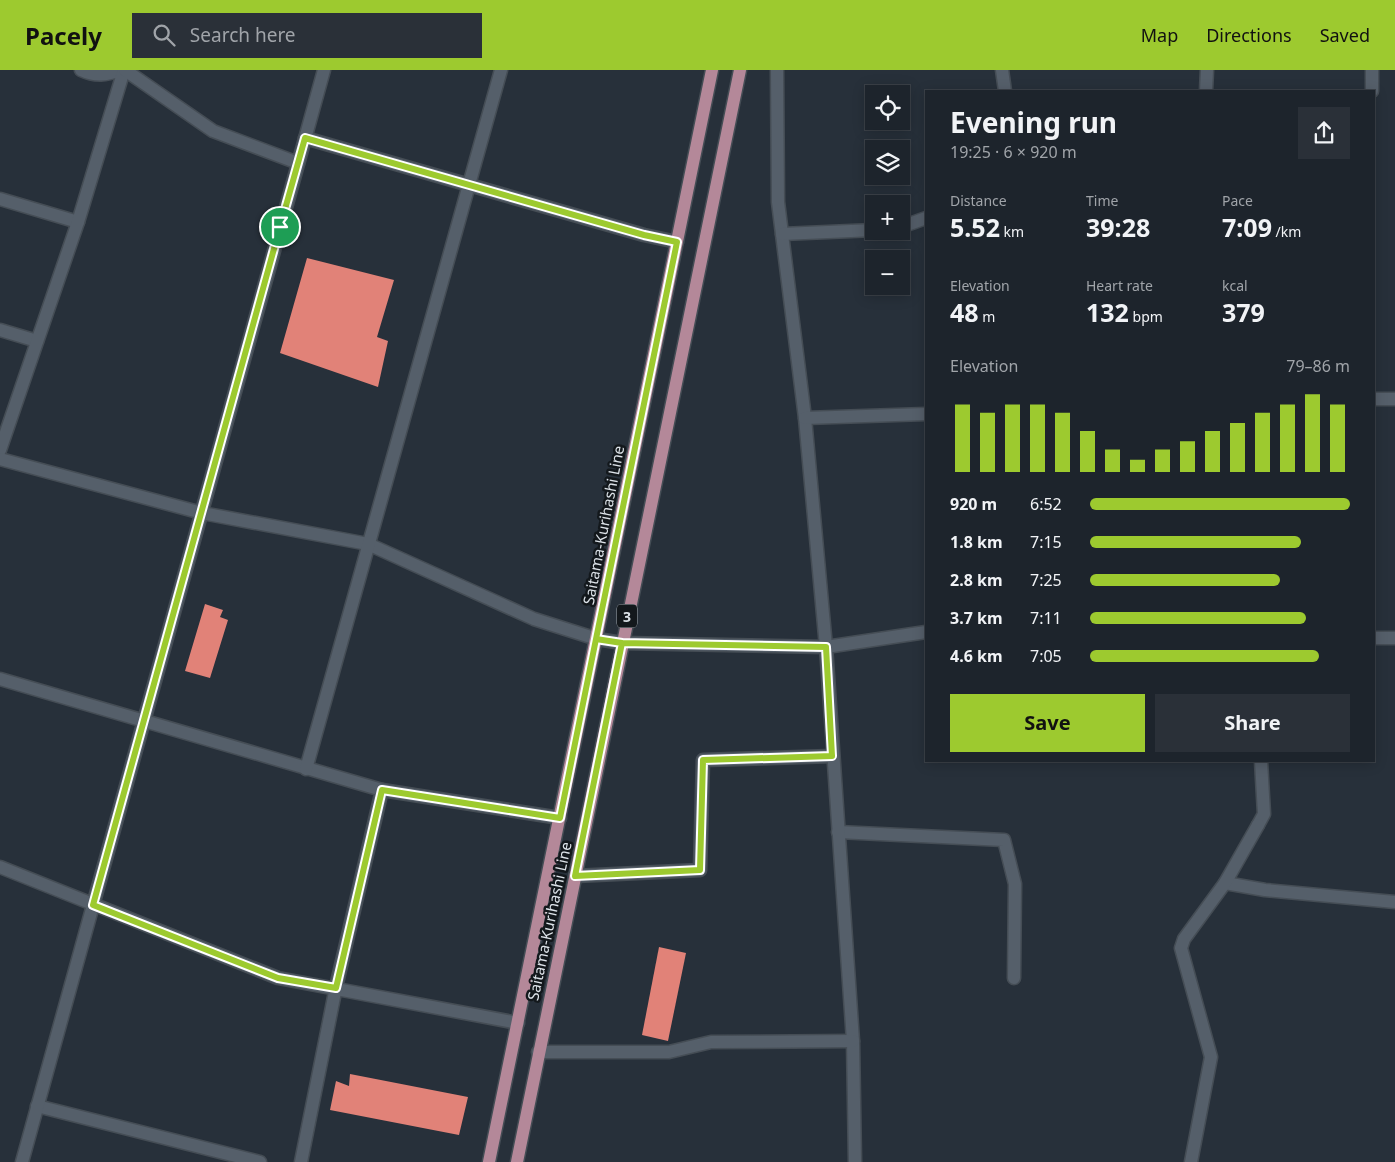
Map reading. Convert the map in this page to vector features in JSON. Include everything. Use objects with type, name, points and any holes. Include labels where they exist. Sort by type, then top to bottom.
[{"type":"main road","name":"Saitama-Kurihashi Line","points":[[489,1162],[712,70]]},
{"type":"main road","name":"Saitama-Kurihashi Line","points":[[517,1162],[740,70]]},
{"type":"street","points":[[81,70],[103,76],[123,70]]},
{"type":"street","points":[[123,70],[213,132],[298,163]]},
{"type":"street","points":[[0,450],[78,222],[123,70]]},
{"type":"street","points":[[22,1162],[324,70]]},
{"type":"street","points":[[306,769],[501,70]]},
{"type":"street","points":[[777,70],[778,202],[805,418],[826,647],[853,1041],[855,1162]]},
{"type":"street","points":[[1002,70],[1005,90]]},
{"type":"street","points":[[1206,90],[1207,70]]},
{"type":"street","points":[[1372,70],[1372,90]]},
{"type":"street","points":[[305,138],[469,186],[677,242]]},
{"type":"street","points":[[0,199],[78,222]]},
{"type":"street","points":[[910,224],[925,218]]},
{"type":"street","points":[[782,234],[865,230]]},
{"type":"street","points":[[0,330],[37,341]]},
{"type":"street","points":[[1375,399],[1395,399]]},
{"type":"street","points":[[805,418],[925,414]]},
{"type":"street","points":[[0,458],[202,513],[368,544],[534,619],[596,639],[622,643],[826,647],[925,632]]},
{"type":"street","points":[[1375,638],[1395,638]]},
{"type":"street","points":[[0,679],[382,790],[560,818]]},
{"type":"street","points":[[575,876],[700,870],[703,760],[832,756]]},
{"type":"street","points":[[1191,1162],[1211,1056],[1181,948],[1184,940],[1225,883],[1264,814],[1261,762]]},
{"type":"street","points":[[301,1162],[336,988],[382,790]]},
{"type":"street","points":[[838,832],[1004,840],[1015,884],[1014,978]]},
{"type":"street","points":[[0,867],[278,978],[518,1022]]},
{"type":"street","points":[[1225,883],[1265,890],[1395,902]]},
{"type":"street","points":[[538,1052],[669,1052],[711,1042],[853,1041]]},
{"type":"street","points":[[37,1106],[260,1162]]},
{"type":"building","points":[[307,258],[394,280],[377,337],[388,341],[378,387],[280,353]]},
{"type":"building","points":[[205,604],[223,610],[220,617],[228,620],[210,678],[185,671]]},
{"type":"building","points":[[659,947],[686,953],[668,1041],[642,1035]]},
{"type":"building","points":[[350,1074],[468,1097],[459,1135],[330,1110],[336,1081],[349,1086]]},
{"type":"route","points":[[280,227],[93,905],[278,978],[336,988],[382,790],[560,818],[596,639],[622,643],[826,647],[832,756],[703,760],[700,870],[575,876],[622,643],[596,639],[677,242],[644,235],[305,138],[280,227]]}]
